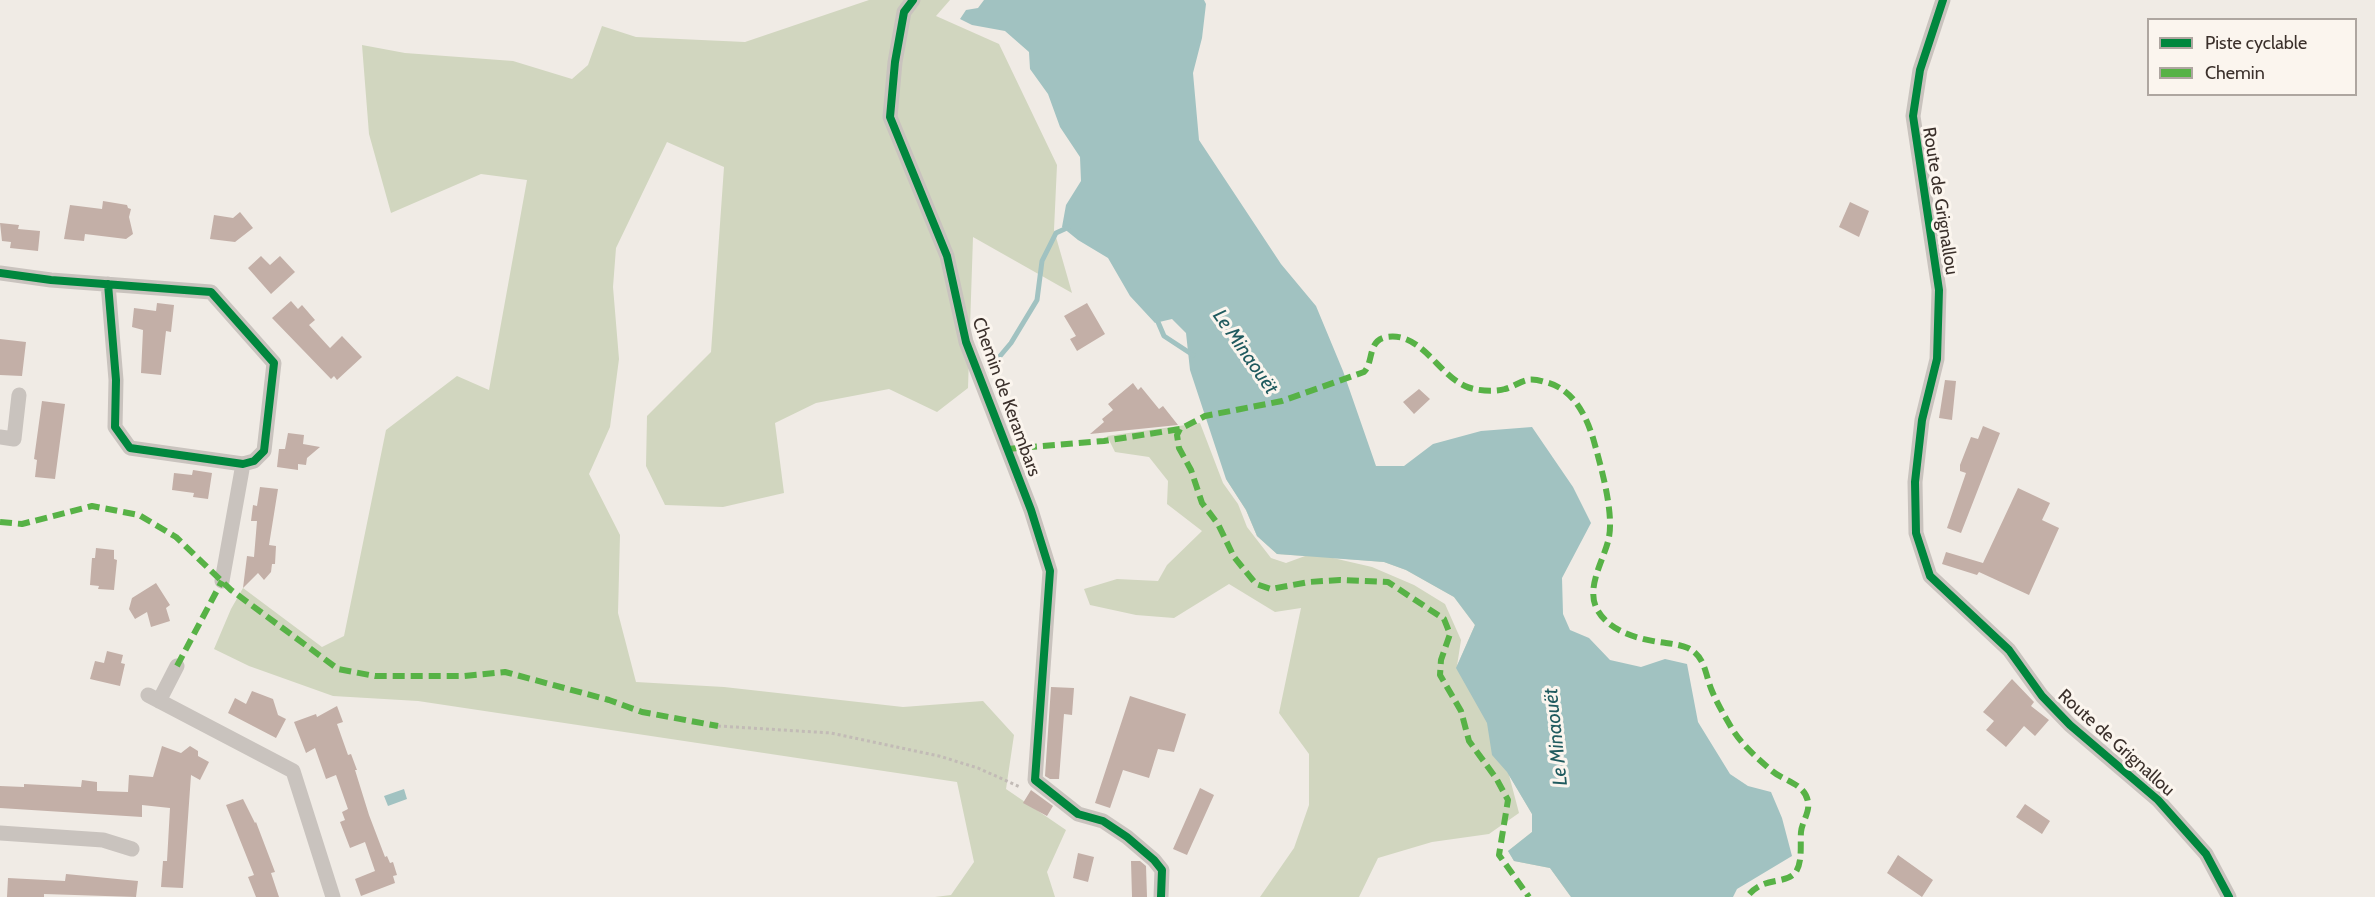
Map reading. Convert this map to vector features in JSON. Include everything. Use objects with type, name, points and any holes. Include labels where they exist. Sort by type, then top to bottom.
[{"type":"street","name":"Chemin de Kerambars","points":[[913,0],[904,12],[895,62],[890,117],[947,256],[966,342],[1031,510],[1050,571],[1035,780]]},
{"type":"street","name":"Route de Grignallou","points":[[1943,0],[1920,70],[1912,116],[1939,290],[1937,358],[1922,420],[1915,482],[1916,533],[1930,576],[2009,650],[2042,696],[2070,725],[2158,800],[2206,854],[2229,897]]},
{"type":"street","points":[[0,273],[212,292],[274,363],[264,451],[254,461],[243,464],[130,448],[115,427],[116,380],[108,284]]},
{"type":"street","points":[[0,438],[14,439],[19,396]]},
{"type":"street","points":[[222,581],[243,464]]},
{"type":"street","points":[[177,666],[153,698],[293,771],[333,897]]},
{"type":"street","points":[[1035,780],[1078,814],[1103,821],[1127,837],[1154,860],[1162,870],[1161,897]]},
{"type":"street","points":[[0,833],[103,840],[132,849]]},
{"type":"path","points":[[718,726],[831,733],[939,756],[978,768],[1022,787],[1035,780]]},
{"type":"green space","points":[[869,0],[950,0],[936,16],[999,44],[1057,165],[1054,230],[1072,293],[973,237],[968,388],[937,412],[889,389],[816,403],[775,423],[784,493],[723,507],[665,505],[646,466],[647,416],[711,352],[724,167],[667,142],[616,248],[613,287],[619,359],[610,427],[589,474],[620,535],[618,613],[636,682],[724,687],[903,707],[983,701],[1014,735],[1006,789],[1066,830],[1047,872],[1055,897],[935,897],[951,895],[974,862],[957,782],[418,701],[333,696],[249,666],[214,649],[231,609],[243,588],[322,647],[344,636],[386,430],[457,376],[489,390],[527,180],[481,174],[391,213],[369,134],[362,45],[405,53],[513,61],[572,79],[588,65],[602,26],[636,37],[745,42]]},
{"type":"green space","points":[[1200,423],[1223,483],[1238,504],[1247,527],[1271,558],[1286,563],[1305,556],[1277,554],[1257,536],[1246,510],[1226,479],[1503,599],[1571,897],[1550,868],[1514,861],[1508,851],[1532,832],[1532,814],[1509,775],[1519,813],[1489,834],[1432,842],[1378,858],[1359,897],[1260,897],[1294,848],[1309,805],[1309,754],[1279,713],[1301,608],[1275,612],[1229,584],[1174,618],[1136,615],[1090,605],[1084,589],[1117,579],[1158,581],[1167,565],[1202,531],[1167,504],[1168,481],[1149,457],[1115,452],[1107,436]],"holes":[[[1333,558],[1384,562],[1406,570],[1454,597],[1475,625],[1457,666],[1461,640],[1445,604],[1414,585],[1372,567]]]},
{"type":"water","name":"Le Minaouët","points":[[984,0],[1204,0],[1206,4],[1202,38],[1193,73],[1199,140],[1281,264],[1316,306],[1343,371],[1376,466],[1404,466],[1433,444],[1481,431],[1532,427],[1573,487],[1591,523],[1562,578],[1563,614],[1570,630],[1589,638],[1610,660],[1641,667],[1665,659],[1687,664],[1698,722],[1730,774],[1748,786],[1771,792],[1782,818],[1792,856],[1737,889],[1733,897],[1571,897],[1550,868],[1514,861],[1508,851],[1532,832],[1532,814],[1507,772],[1492,755],[1487,723],[1456,668],[1475,625],[1454,597],[1406,570],[1384,562],[1277,554],[1257,536],[1246,510],[1226,479],[1190,370],[1186,333],[1172,319],[1155,323],[1130,296],[1108,258],[1078,240],[1062,227],[1066,205],[1081,181],[1080,157],[1060,127],[1048,94],[1030,69],[1029,52],[1005,31],[972,25],[960,19],[966,10],[978,8]]},
{"type":"water","points":[[404,789],[407,799],[388,806],[384,796]]},
{"type":"building","points":[[103,201],[127,205],[131,209],[129,217],[133,234],[126,239],[85,234],[84,241],[64,239],[70,205],[102,209]]},
{"type":"building","points":[[1850,202],[1869,211],[1859,237],[1839,227]]},
{"type":"building","points":[[240,212],[253,228],[235,242],[210,239],[214,215],[233,218]]},
{"type":"building","points":[[0,223],[19,225],[18,229],[40,231],[38,251],[10,248],[11,242],[2,241]]},
{"type":"building","points":[[261,256],[270,265],[280,256],[295,272],[271,294],[248,268]]},
{"type":"building","points":[[291,301],[298,309],[302,305],[315,320],[309,325],[330,348],[342,336],[362,357],[337,380],[334,376],[331,379],[272,318]]},
{"type":"building","points":[[157,303],[174,305],[171,332],[166,331],[161,375],[141,373],[143,330],[132,327],[134,308],[156,311]]},
{"type":"building","points":[[1087,303],[1105,334],[1077,351],[1070,339],[1076,336],[1064,316]]},
{"type":"building","points":[[0,339],[26,342],[22,376],[0,375]]},
{"type":"building","points":[[1945,380],[1956,381],[1952,420],[1939,418]]},
{"type":"building","points":[[1133,383],[1138,390],[1141,387],[1159,409],[1163,406],[1178,425],[1090,434],[1104,422],[1102,419],[1113,410],[1108,404]]},
{"type":"building","points":[[1419,389],[1430,399],[1414,414],[1403,402]]},
{"type":"building","points":[[42,401],[65,404],[55,479],[35,477],[37,460],[34,459]]},
{"type":"building","points":[[1983,426],[2000,433],[1961,533],[1947,528],[1966,473],[1960,471],[1960,465],[1971,437],[1978,439]]},
{"type":"building","points":[[288,433],[304,435],[303,444],[320,447],[307,458],[306,465],[298,464],[298,470],[277,467],[279,449],[285,449]]},
{"type":"building","points":[[193,470],[212,473],[208,499],[193,497],[194,493],[172,490],[174,473],[192,475]]},
{"type":"building","points":[[260,487],[278,489],[269,545],[276,546],[275,564],[272,564],[271,572],[264,580],[258,573],[243,588],[247,556],[254,557],[257,521],[251,521],[253,505],[257,506]]},
{"type":"building","points":[[2018,488],[2050,503],[2042,520],[2059,528],[2029,595],[1979,572],[1977,575],[1942,564],[1946,552],[1983,563]]},
{"type":"building","points":[[96,548],[114,550],[114,559],[117,560],[114,590],[98,589],[99,586],[90,585],[92,558],[95,558]]},
{"type":"building","points":[[156,583],[170,605],[166,608],[170,621],[151,627],[147,612],[135,619],[129,609],[132,598]]},
{"type":"building","points":[[107,651],[123,655],[121,663],[125,664],[120,686],[90,679],[95,661],[104,663]]},
{"type":"building","points":[[2012,679],[2034,702],[2031,706],[2049,720],[2035,736],[2024,726],[2006,747],[1986,730],[1994,721],[1983,712]]},
{"type":"building","points":[[1051,687],[1074,688],[1072,715],[1064,714],[1059,779],[1050,779],[1045,776]]},
{"type":"building","points":[[252,691],[273,699],[278,715],[286,719],[276,738],[228,713],[235,698],[246,704]]},
{"type":"building","points":[[1130,696],[1186,714],[1174,752],[1158,749],[1149,778],[1123,770],[1110,808],[1095,803]]},
{"type":"building","points":[[337,706],[343,722],[337,724],[348,755],[351,754],[357,770],[355,770],[369,815],[385,857],[387,856],[390,863],[393,862],[397,875],[393,876],[395,883],[361,896],[355,879],[375,871],[365,842],[350,848],[340,822],[345,820],[342,812],[348,809],[336,775],[326,779],[315,748],[306,753],[294,722],[316,714],[317,717]]},
{"type":"building","points":[[162,746],[181,753],[190,746],[198,751],[198,756],[209,762],[200,780],[191,775],[183,888],[161,887],[163,861],[167,861],[170,808],[142,805],[142,817],[0,808],[0,786],[24,787],[24,784],[81,787],[82,780],[97,782],[97,791],[128,792],[129,775],[153,777]]},
{"type":"building","points":[[1200,788],[1214,795],[1187,855],[1173,849]]},
{"type":"building","points":[[1031,790],[1053,806],[1047,816],[1023,803]]},
{"type":"building","points":[[243,799],[256,822],[275,872],[271,873],[279,897],[256,897],[248,877],[254,875],[226,805]]},
{"type":"building","points":[[2025,804],[2050,821],[2042,834],[2016,817]]},
{"type":"building","points":[[1078,853],[1094,857],[1088,882],[1073,878]]},
{"type":"building","points":[[1898,855],[1933,880],[1922,897],[1887,873]]},
{"type":"building","points":[[1131,861],[1140,861],[1146,866],[1147,897],[1132,897]]},
{"type":"building","points":[[66,874],[138,881],[136,897],[44,894],[44,897],[7,897],[8,878],[65,881]]},
{"type":"waterway","points":[[990,368],[1011,343],[1037,300],[1042,261],[1056,233],[1069,227]]},
{"type":"waterway","points":[[1155,315],[1164,336],[1193,355]]},
{"type":"marked path","points":[[1007,449],[1104,441],[1180,429],[1205,416],[1282,401],[1364,372],[1376,342],[1387,337],[1399,337],[1410,341],[1455,380],[1469,388],[1501,390],[1524,381],[1538,380],[1563,390],[1576,403],[1590,429],[1606,487],[1610,526],[1607,546],[1594,583],[1594,602],[1598,611],[1611,625],[1628,634],[1647,640],[1680,645],[1694,652],[1702,661],[1718,704],[1739,739],[1771,770],[1798,786],[1806,796],[1808,810],[1801,832],[1798,869],[1790,877],[1759,886],[1747,897]]},
{"type":"marked path","points":[[1180,429],[1177,435],[1179,448],[1191,470],[1202,503],[1218,524],[1234,557],[1256,584],[1271,589],[1309,582],[1340,580],[1388,582],[1444,619],[1450,634],[1441,660],[1440,675],[1461,711],[1469,741],[1496,778],[1508,800],[1499,855],[1529,897]]},
{"type":"marked path","points":[[0,522],[22,524],[92,506],[139,515],[176,537],[231,590],[338,669],[375,676],[464,676],[505,672],[609,700],[642,712],[718,726]]},
{"type":"marked path","points":[[177,666],[222,581]]},
{"type":"cycle path","points":[[913,0],[904,12],[895,62],[890,117],[947,256],[966,342],[1031,510],[1050,571],[1035,780],[1078,814],[1103,821],[1127,837],[1154,860],[1162,870],[1161,897]]},
{"type":"cycle path","points":[[1943,0],[1920,70],[1913,116],[1939,290],[1937,359],[1922,420],[1915,482],[1916,533],[1930,576],[2009,650],[2042,696],[2070,725],[2158,800],[2206,854],[2229,897]]},
{"type":"cycle path","points":[[0,273],[51,280],[211,292],[274,363],[264,451],[254,461],[243,464],[130,448],[115,427],[116,380],[108,284]]}]
